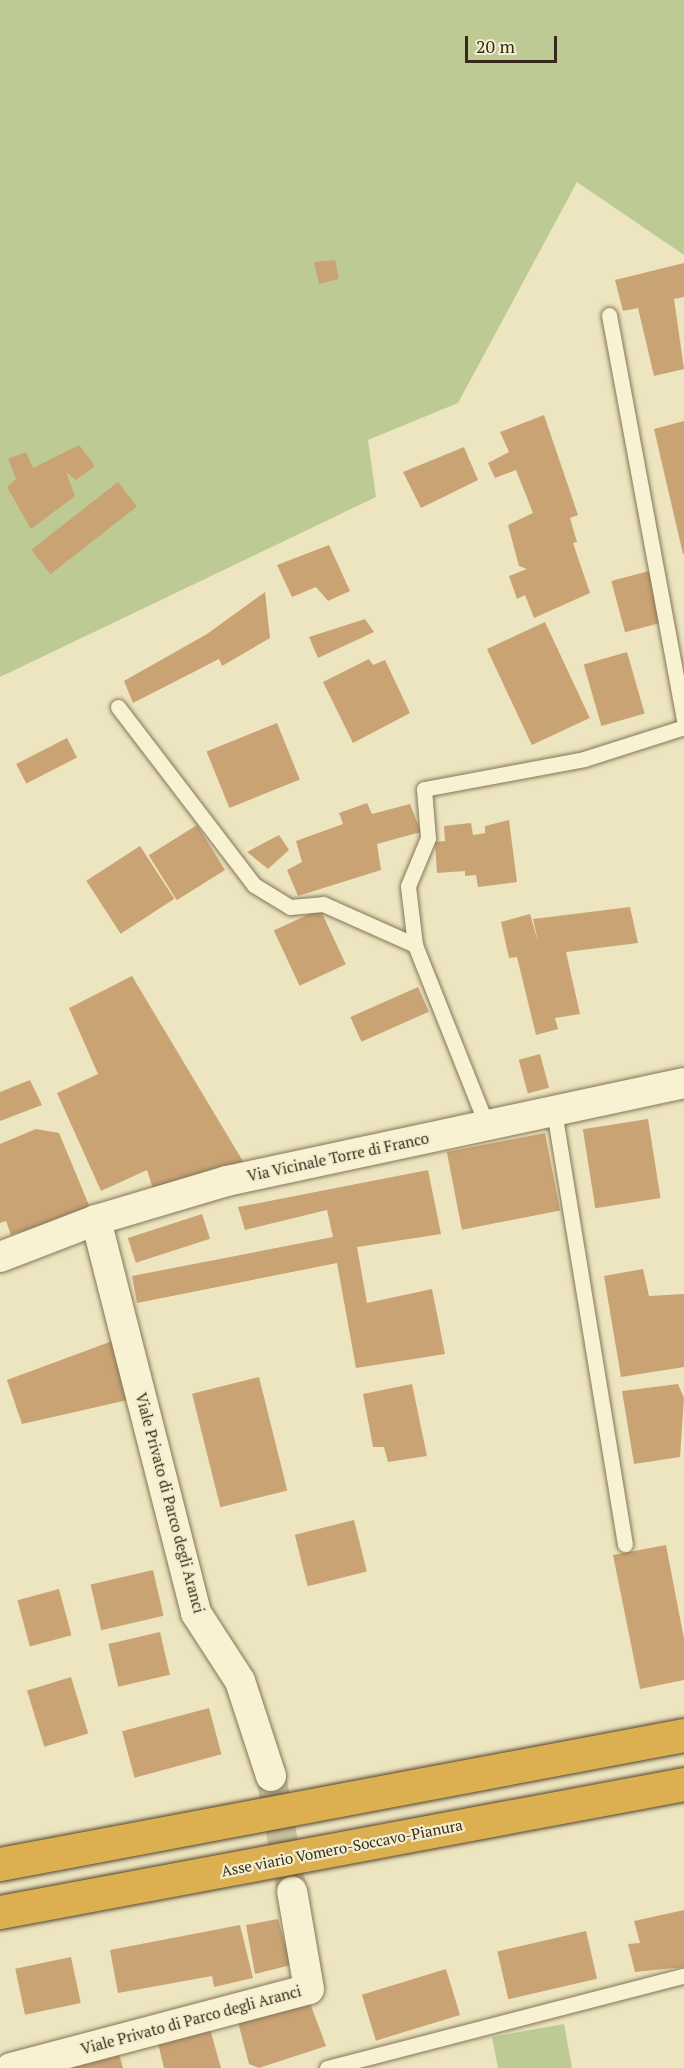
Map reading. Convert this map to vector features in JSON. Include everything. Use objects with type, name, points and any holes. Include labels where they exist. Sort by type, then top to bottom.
[{"type":"highway","points":[[0,1864],[684,1735]]},
{"type":"highway","name":"Asse viario Vomero-Soccavo-Pianura","points":[[0,1912],[684,1784]]},
{"type":"street","name":"Via Vicinale Torre di Franco","points":[[0,1257],[96,1220],[227,1181],[486,1123],[684,1083]]},
{"type":"street","name":"Viale Privato di Parco degli Aranci","points":[[96,1220],[196,1613],[240,1681],[271,1776]]},
{"type":"street","name":"Viale Privato di Parco degli Aranci","points":[[11,2068],[309,1989],[292,1891]]},
{"type":"lane","points":[[609,315],[684,721]]},
{"type":"lane","points":[[118,707],[254,885],[290,907],[323,904],[414,945]]},
{"type":"lane","points":[[486,1123],[414,945],[408,886],[428,838],[424,789],[584,759],[684,727]]},
{"type":"lane","points":[[554,1111],[625,1544]]},
{"type":"lane","points":[[327,2068],[683,1976]]},
{"type":"green space","points":[[0,0],[684,0],[684,255],[577,182],[458,403],[368,440],[376,497],[0,677]]},
{"type":"green space","points":[[564,2024],[572,2068],[498,2068],[492,2037]]},
{"type":"building","points":[[335,260],[339,279],[319,284],[314,262]]},
{"type":"building","points":[[684,263],[684,297],[674,299],[684,369],[654,376],[638,308],[623,311],[615,280]]},
{"type":"building","points":[[544,415],[578,515],[570,518],[577,542],[573,543],[590,593],[534,618],[525,595],[517,599],[509,576],[527,569],[519,566],[508,525],[533,513],[516,470],[495,478],[488,463],[509,452],[500,432]]},
{"type":"building","points":[[684,421],[684,554],[683,554],[654,429]]},
{"type":"building","points":[[79,445],[95,466],[76,480],[66,472],[75,496],[31,529],[7,487],[16,479],[8,459],[26,452],[33,468]]},
{"type":"building","points":[[464,447],[478,480],[421,508],[403,472]]},
{"type":"building","points":[[118,482],[137,506],[50,574],[31,550]]},
{"type":"building","points":[[329,545],[350,591],[328,601],[316,587],[292,597],[277,565]]},
{"type":"building","points":[[649,571],[663,622],[625,632],[611,581]]},
{"type":"building","points":[[265,592],[270,638],[222,666],[219,659],[133,703],[124,681],[207,634]]},
{"type":"building","points":[[365,619],[374,632],[318,658],[309,637]]},
{"type":"building","points":[[545,622],[590,718],[532,745],[487,649]]},
{"type":"building","points":[[627,652],[645,714],[601,726],[584,664]]},
{"type":"building","points":[[369,659],[373,665],[385,660],[410,713],[353,743],[323,682]]},
{"type":"building","points":[[277,723],[300,780],[229,808],[207,751]]},
{"type":"building","points":[[67,738],[77,758],[26,783],[16,764]]},
{"type":"building","points":[[367,803],[372,814],[410,804],[421,832],[377,844],[381,870],[298,896],[287,870],[302,862],[296,841],[343,824],[339,813]]},
{"type":"building","points":[[509,820],[517,882],[478,887],[476,875],[465,876],[465,871],[437,873],[435,842],[445,841],[444,826],[471,823],[473,835],[485,833],[485,826]]},
{"type":"building","points":[[197,825],[225,870],[177,900],[149,855]]},
{"type":"building","points":[[279,835],[289,850],[268,869],[247,852]]},
{"type":"building","points":[[140,846],[174,899],[121,934],[86,881]]},
{"type":"building","points":[[630,907],[638,943],[566,952],[580,1014],[555,1018],[558,1029],[536,1035],[517,957],[509,958],[501,922],[530,914],[538,942],[533,919]]},
{"type":"building","points":[[320,909],[346,964],[300,986],[274,931]]},
{"type":"building","points":[[132,976],[244,1163],[153,1189],[147,1170],[101,1191],[57,1093],[98,1074],[69,1008]]},
{"type":"building","points":[[418,987],[429,1012],[361,1042],[350,1017]]},
{"type":"building","points":[[540,1054],[549,1088],[528,1094],[519,1060]]},
{"type":"building","points":[[30,1080],[42,1105],[0,1121],[0,1092]]},
{"type":"building","points":[[648,1119],[661,1198],[595,1208],[583,1129]]},
{"type":"building","points":[[36,1129],[59,1133],[91,1210],[11,1235],[6,1221],[0,1223],[0,1144]]},
{"type":"building","points":[[545,1133],[560,1211],[462,1230],[447,1152]]},
{"type":"building","points":[[428,1170],[441,1234],[357,1247],[367,1303],[432,1289],[445,1354],[356,1368],[337,1263],[137,1303],[132,1276],[333,1237],[327,1210],[245,1230],[238,1207]]},
{"type":"building","points":[[202,1214],[210,1239],[136,1263],[128,1238]]},
{"type":"building","points":[[643,1269],[649,1296],[684,1294],[684,1367],[621,1377],[604,1276]]},
{"type":"building","points":[[115,1340],[132,1399],[22,1424],[7,1380]]},
{"type":"building","points":[[259,1377],[287,1491],[220,1507],[192,1394]]},
{"type":"building","points":[[412,1384],[427,1456],[388,1462],[384,1447],[373,1447],[363,1394]]},
{"type":"building","points":[[678,1384],[684,1398],[680,1457],[634,1464],[622,1391]]},
{"type":"building","points":[[354,1520],[367,1571],[308,1586],[295,1535]]},
{"type":"building","points":[[666,1545],[684,1639],[684,1680],[640,1689],[613,1555]]},
{"type":"building","points":[[153,1570],[164,1616],[101,1630],[91,1584]]},
{"type":"building","points":[[59,1589],[71,1635],[30,1646],[17,1600]]},
{"type":"building","points":[[160,1632],[170,1675],[118,1687],[108,1644]]},
{"type":"building","points":[[71,1677],[88,1733],[44,1747],[27,1690]]},
{"type":"building","points":[[209,1708],[221,1754],[134,1778],[122,1731]]},
{"type":"building","points":[[684,1910],[684,1967],[635,1972],[628,1944],[640,1943],[634,1921]]},
{"type":"building","points":[[278,1919],[291,1965],[255,1974],[246,1925]]},
{"type":"building","points":[[240,1925],[253,1978],[214,1987],[212,1976],[118,1993],[110,1950]]},
{"type":"building","points":[[586,1931],[597,1979],[508,1999],[497,1951]]},
{"type":"building","points":[[71,1957],[81,2003],[25,2015],[15,1969]]},
{"type":"building","points":[[446,1969],[460,2015],[376,2041],[362,1995]]},
{"type":"building","points":[[310,2003],[326,2046],[259,2068],[249,2064],[238,2022]]},
{"type":"building","points":[[210,2029],[221,2068],[164,2068],[158,2043]]},
{"type":"building","points":[[119,2054],[123,2068],[65,2068]]},
{"type":"tunnel","points":[[271,1776],[292,1891]]}]
